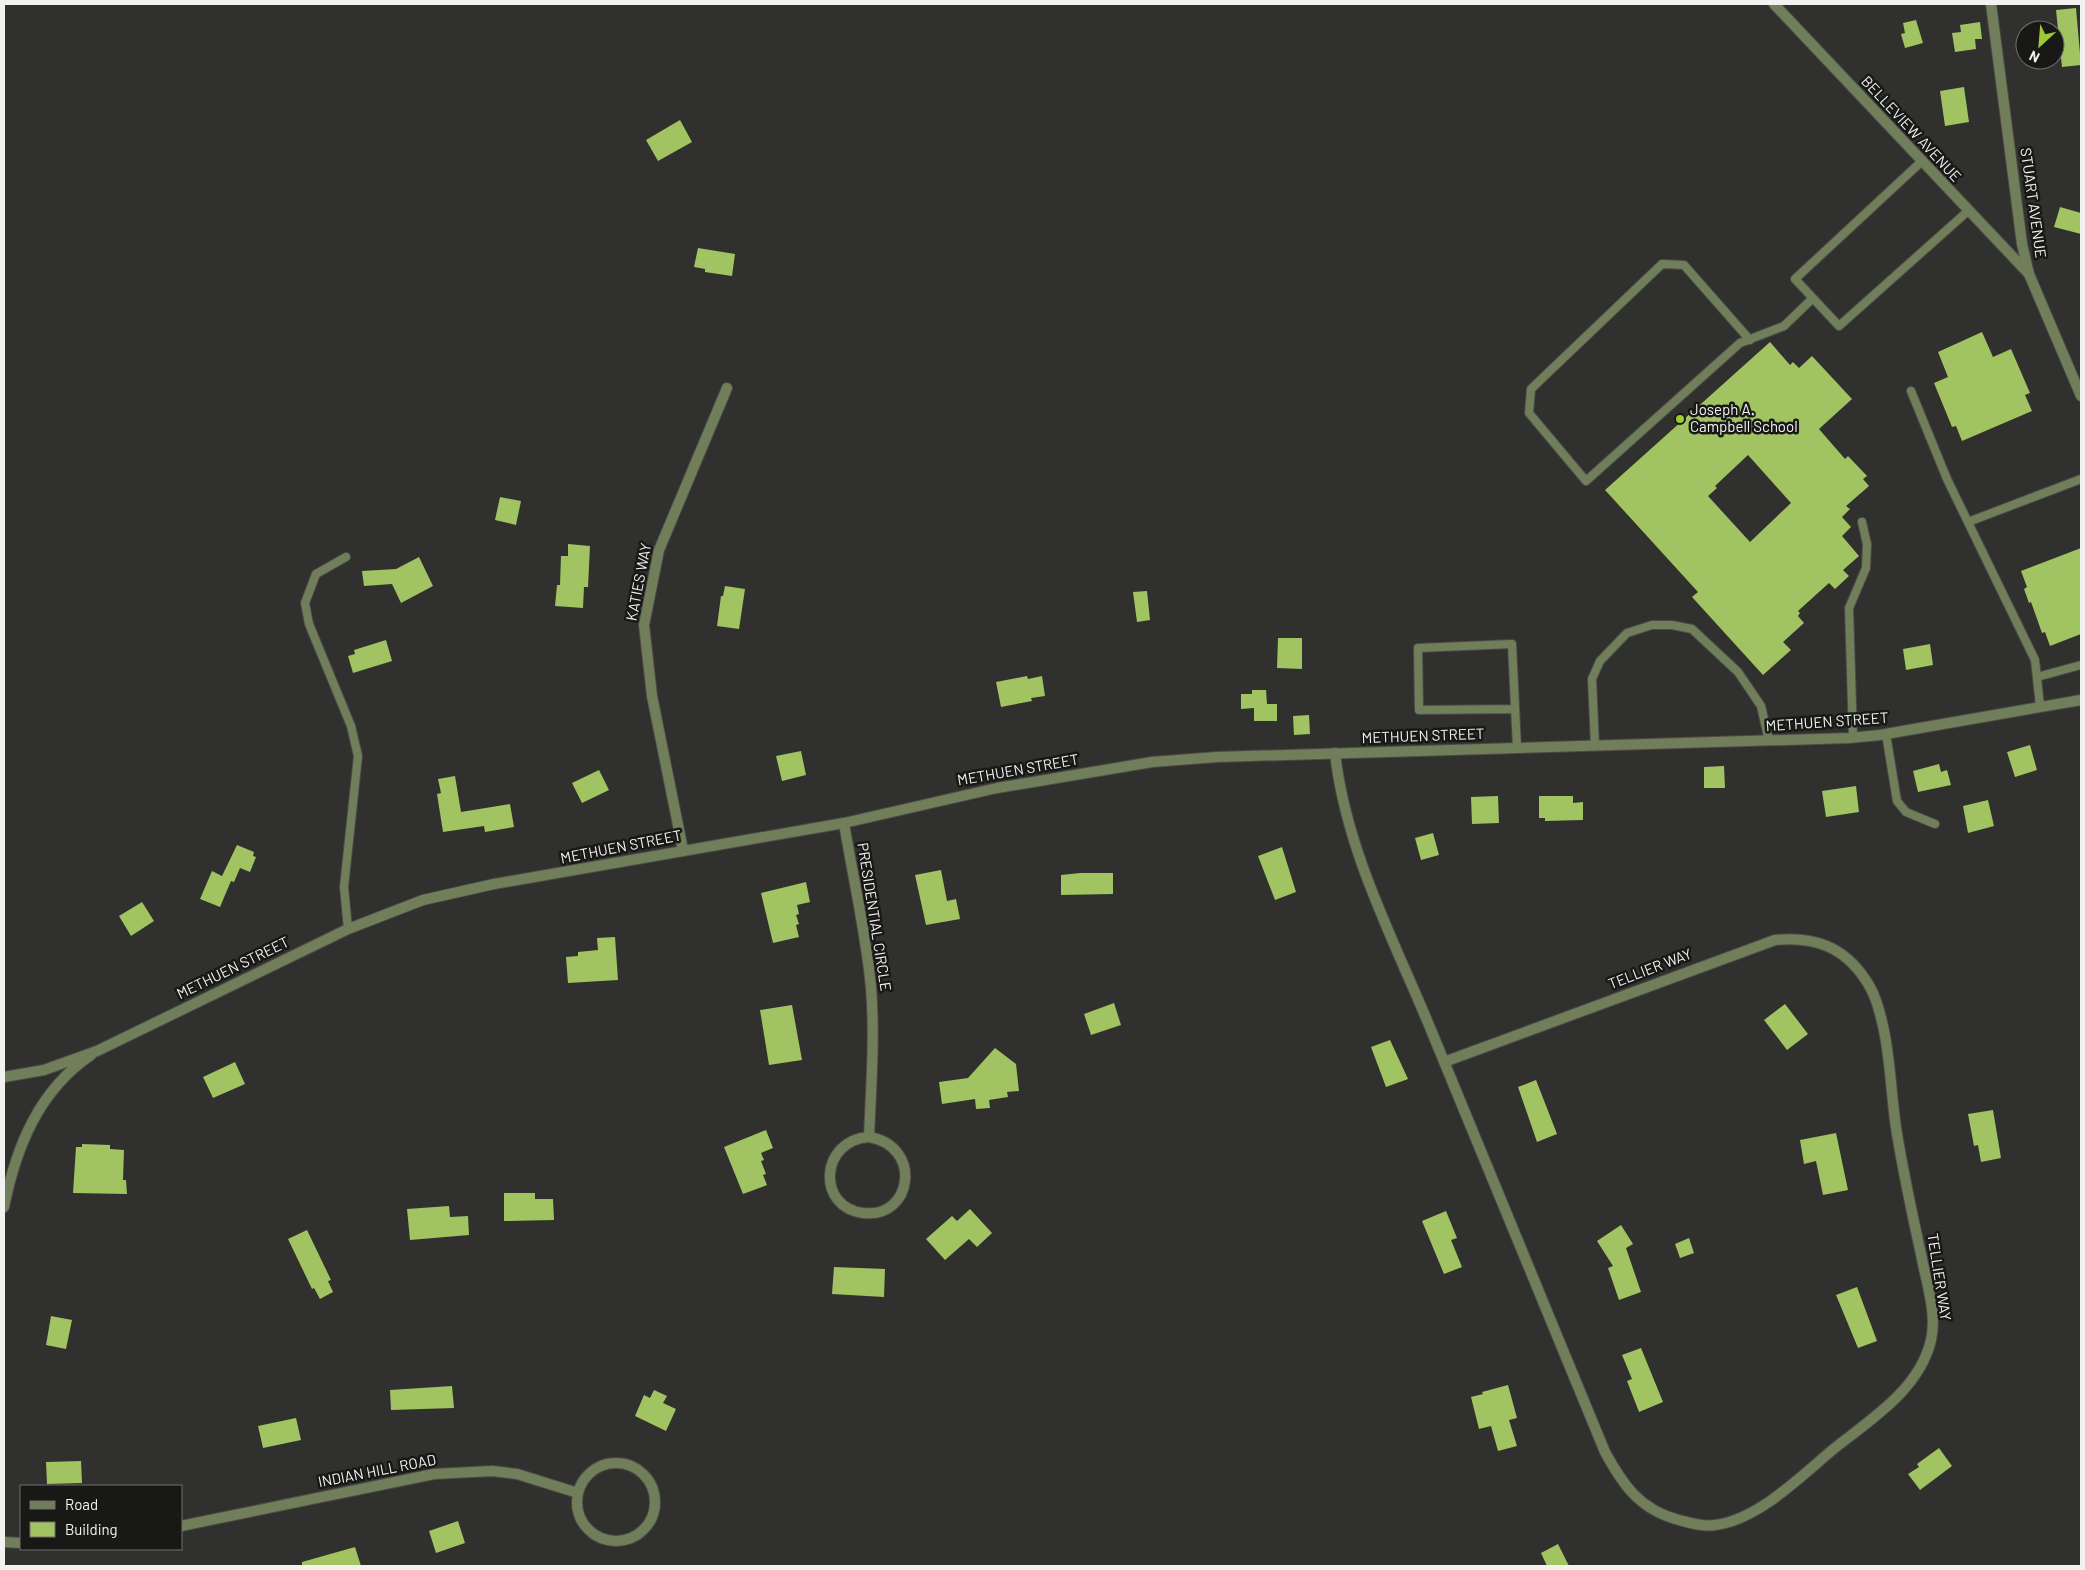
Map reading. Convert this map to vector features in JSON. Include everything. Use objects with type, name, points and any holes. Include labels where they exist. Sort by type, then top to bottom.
[{"type":"street","name":"BELLEVIEW AVENUE","points":[[1774,4],[1968,212],[2029,274]]},
{"type":"street","name":"STUART AVENUE","points":[[1991,4],[2022,244],[2029,274],[2081,396]]},
{"type":"street","name":"KATIES WAY","points":[[683,850],[652,696],[644,625],[659,550],[727,388]]},
{"type":"street","name":"METHUEN STREET","points":[[4,1077],[44,1070],[103,1048],[348,929],[423,900],[494,884],[844,823],[997,788],[1152,762],[1217,757],[1853,737],[1886,734],[2081,700]]},
{"type":"street","name":"TELLIER WAY","points":[[1335,753],[1340,792],[1350,830],[1444,1062],[1605,1452],[1623,1483],[1645,1504],[1668,1517],[1714,1526],[1751,1512],[1771,1500],[1886,1408],[1915,1375],[1926,1354],[1933,1323],[1897,1133],[1884,1029],[1877,1002],[1866,980],[1854,965],[1840,954],[1826,945],[1809,939],[1775,940],[1444,1062]]},
{"type":"street","name":"PRESIDENTIAL CIRCLE","points":[[844,823],[871,988],[872,1044],[869,1137]]},
{"type":"street","points":[[4,1207],[20,1144],[42,1102],[78,1064],[103,1048]]},
{"type":"street","points":[[869,1137],[884,1141],[897,1151],[905,1165],[905,1182],[899,1196],[887,1208],[864,1213],[849,1208],[837,1198],[831,1184],[830,1168],[836,1154],[846,1143],[869,1137]]},
{"type":"street","points":[[616,1464],[629,1466],[641,1472],[649,1482],[654,1494],[655,1507],[651,1520],[633,1538],[621,1541],[608,1541],[597,1536],[587,1528],[580,1518],[577,1506],[578,1493],[583,1482],[591,1472],[603,1466],[616,1464]]},
{"type":"street","name":"INDIAN HILL ROAD","points":[[182,1526],[434,1474],[492,1470],[517,1474],[578,1493]]},
{"type":"street","points":[[4,1542],[20,1543]]},
{"type":"lane","points":[[1921,162],[1795,279],[1839,326],[1968,212]]},
{"type":"lane","points":[[1750,340],[1684,265],[1662,264],[1531,389],[1529,413],[1586,481],[1740,343],[1750,340],[1784,326],[1813,298]]},
{"type":"lane","points":[[1911,391],[1947,478],[2035,660],[2040,706]]},
{"type":"lane","points":[[1968,522],[2081,479]]},
{"type":"lane","points":[[1853,737],[1849,608],[1866,568],[1867,544],[1862,522]]},
{"type":"lane","points":[[346,557],[316,574],[305,603],[310,624],[351,726],[358,756],[344,887],[348,929]]},
{"type":"lane","points":[[1595,746],[1592,679],[1600,661],[1628,633],[1652,626],[1672,625],[1692,629],[1738,672],[1761,706],[1769,741]]},
{"type":"lane","points":[[1515,709],[1419,710],[1418,648],[1512,644],[1517,748]]},
{"type":"lane","points":[[2037,677],[2081,665]]},
{"type":"lane","points":[[1886,734],[1897,800],[1906,812],[1935,824]]},
{"type":"building","points":[[2076,8],[2081,65],[2065,67],[2065,20],[2057,20],[2056,10]]},
{"type":"building","points":[[1916,20],[1923,43],[1905,48],[1901,34],[1905,33],[1903,23]]},
{"type":"building","points":[[1980,22],[1982,39],[1975,39],[1976,49],[1955,52],[1952,33],[1961,32],[1960,25]]},
{"type":"building","points":[[1964,87],[1969,122],[1945,126],[1940,91]]},
{"type":"building","points":[[680,120],[692,142],[658,161],[646,140]]},
{"type":"building","points":[[2060,207],[2081,213],[2081,234],[2054,227]]},
{"type":"building","points":[[698,248],[735,254],[732,276],[705,272],[705,269],[694,267]]},
{"type":"building","points":[[1982,332],[1993,357],[2011,349],[2030,393],[2025,395],[2032,411],[1962,441],[1956,426],[1952,427],[1934,383],[1948,377],[1938,352]]},
{"type":"building","points":[[1770,342],[1790,365],[1793,362],[1799,368],[1812,356],[1852,399],[1819,429],[1845,459],[1848,456],[1867,476],[1863,479],[1869,486],[1846,506],[1850,509],[1842,517],[1851,527],[1842,536],[1859,556],[1843,570],[1849,576],[1835,589],[1829,583],[1798,611],[1800,613],[1798,616],[1804,623],[1783,642],[1791,650],[1763,675],[1692,597],[1698,592],[1605,490]],"holes":[[[1748,455],[1791,503],[1750,542],[1708,496],[1717,488],[1715,486]]]},
{"type":"building","points":[[500,497],[521,501],[516,525],[495,520]]},
{"type":"building","points":[[568,544],[590,546],[588,587],[584,587],[583,608],[555,606],[557,585],[560,585],[561,556],[568,556]]},
{"type":"building","points":[[2081,548],[2081,634],[2050,646],[2045,632],[2042,633],[2031,602],[2029,603],[2024,589],[2027,587],[2021,571]]},
{"type":"building","points":[[419,557],[433,586],[401,603],[392,584],[364,586],[362,571],[396,569]]},
{"type":"building","points":[[725,586],[745,589],[739,629],[717,626],[721,596],[723,596]]},
{"type":"building","points":[[1147,591],[1150,620],[1137,622],[1133,592]]},
{"type":"building","points":[[1278,638],[1302,638],[1302,669],[1277,668]]},
{"type":"building","points":[[386,640],[392,661],[353,673],[348,656],[355,654],[354,650]]},
{"type":"building","points":[[1930,644],[1933,665],[1906,670],[1903,649]]},
{"type":"building","points":[[1027,676],[1028,679],[1042,676],[1045,696],[1031,698],[1032,701],[1001,707],[996,682]]},
{"type":"building","points":[[1252,690],[1266,690],[1267,704],[1277,704],[1277,721],[1254,721],[1254,708],[1241,709],[1241,694],[1252,694]]},
{"type":"building","points":[[1309,715],[1310,734],[1294,735],[1293,716]]},
{"type":"building","points":[[2030,745],[2037,770],[2015,777],[2007,752]]},
{"type":"building","points":[[801,751],[806,775],[782,781],[776,756]]},
{"type":"building","points":[[1939,764],[1941,772],[1947,770],[1951,785],[1918,792],[1913,771]]},
{"type":"building","points":[[1724,766],[1725,788],[1704,788],[1704,767]]},
{"type":"building","points":[[599,770],[609,790],[582,803],[572,783]]},
{"type":"building","points":[[455,776],[461,812],[510,804],[514,827],[485,832],[484,826],[443,832],[437,794],[441,793],[438,779]]},
{"type":"building","points":[[1856,786],[1859,812],[1826,817],[1822,791]]},
{"type":"building","points":[[1498,796],[1499,823],[1472,824],[1471,797]]},
{"type":"building","points":[[1539,796],[1573,796],[1573,803],[1583,802],[1583,820],[1545,821],[1545,818],[1539,818]]},
{"type":"building","points":[[1988,800],[1994,826],[1968,833],[1963,806]]},
{"type":"building","points":[[1433,833],[1439,855],[1421,860],[1415,838]]},
{"type":"building","points":[[237,845],[254,852],[253,856],[256,857],[250,872],[240,868],[234,882],[231,881],[220,907],[200,899],[212,871],[222,876]]},
{"type":"building","points":[[1282,847],[1296,892],[1275,900],[1258,856]]},
{"type":"building","points":[[941,870],[947,901],[956,899],[960,919],[926,925],[915,875]]},
{"type":"building","points":[[1113,873],[1113,894],[1061,895],[1061,875]]},
{"type":"building","points":[[806,882],[810,902],[797,905],[799,914],[796,915],[799,924],[796,925],[799,937],[773,943],[761,893]]},
{"type":"building","points":[[142,902],[154,921],[131,936],[119,916]]},
{"type":"building","points":[[615,937],[618,980],[568,983],[566,957],[578,956],[578,952],[598,950],[597,938]]},
{"type":"building","points":[[1114,1003],[1121,1025],[1091,1035],[1084,1014]]},
{"type":"building","points":[[1785,1004],[1808,1034],[1787,1050],[1764,1020]]},
{"type":"building","points":[[792,1005],[802,1060],[769,1065],[760,1010]]},
{"type":"building","points":[[1390,1040],[1408,1079],[1386,1087],[1371,1047]]},
{"type":"building","points":[[995,1048],[1016,1064],[1019,1091],[1007,1092],[1008,1097],[989,1100],[990,1108],[976,1109],[975,1099],[942,1104],[939,1082],[968,1078]]},
{"type":"building","points":[[235,1062],[245,1084],[213,1098],[203,1077]]},
{"type":"building","points":[[1536,1080],[1557,1134],[1537,1142],[1518,1087]]},
{"type":"building","points":[[1993,1110],[2001,1158],[1981,1162],[1978,1145],[1974,1146],[1968,1114]]},
{"type":"building","points":[[766,1130],[773,1148],[761,1153],[764,1160],[761,1161],[766,1174],[763,1175],[767,1185],[743,1194],[724,1147]]},
{"type":"building","points":[[1836,1133],[1848,1190],[1823,1195],[1816,1161],[1804,1164],[1800,1140]]},
{"type":"building","points":[[82,1144],[110,1145],[110,1149],[124,1150],[123,1180],[126,1180],[127,1194],[73,1193],[76,1147],[82,1147]]},
{"type":"building","points":[[504,1193],[535,1193],[535,1199],[553,1199],[554,1220],[504,1221]]},
{"type":"building","points":[[449,1206],[450,1217],[468,1216],[469,1235],[410,1240],[407,1209]]},
{"type":"building","points":[[970,1209],[992,1233],[977,1247],[969,1239],[945,1260],[926,1239],[952,1216],[957,1221]]},
{"type":"building","points":[[1446,1211],[1457,1238],[1451,1240],[1462,1267],[1444,1274],[1422,1221]]},
{"type":"building","points":[[1621,1225],[1633,1244],[1626,1248],[1641,1292],[1619,1300],[1608,1268],[1613,1266],[1597,1241]]},
{"type":"building","points":[[307,1230],[331,1280],[328,1281],[333,1292],[320,1299],[314,1288],[312,1289],[288,1239]]},
{"type":"building","points":[[1689,1238],[1694,1253],[1680,1258],[1675,1244]]},
{"type":"building","points":[[834,1267],[885,1269],[884,1297],[832,1294]]},
{"type":"building","points":[[1857,1287],[1877,1341],[1858,1348],[1836,1295]]},
{"type":"building","points":[[51,1316],[72,1320],[66,1349],[46,1345]]},
{"type":"building","points":[[1641,1348],[1663,1402],[1639,1412],[1627,1381],[1632,1379],[1622,1355]]},
{"type":"building","points":[[1508,1385],[1517,1418],[1509,1420],[1517,1446],[1498,1451],[1491,1426],[1479,1429],[1471,1397]]},
{"type":"building","points":[[452,1386],[454,1408],[391,1410],[390,1390]]},
{"type":"building","points":[[654,1390],[667,1396],[663,1403],[676,1409],[666,1431],[635,1416],[644,1395],[650,1398]]},
{"type":"building","points":[[296,1418],[301,1440],[263,1448],[258,1426]]},
{"type":"building","points":[[1939,1448],[1952,1466],[1920,1490],[1908,1474],[1919,1467],[1917,1464]]},
{"type":"building","points":[[81,1461],[82,1483],[47,1484],[46,1462]]},
{"type":"building","points":[[458,1521],[465,1543],[436,1553],[429,1531]]},
{"type":"building","points":[[1558,1544],[1569,1566],[1547,1566],[1541,1553]]},
{"type":"building","points":[[355,1547],[361,1566],[302,1566],[302,1562]]},
{"type":"place","name":"Joseph A. Campbell School","points":[[1680,419]]}]
